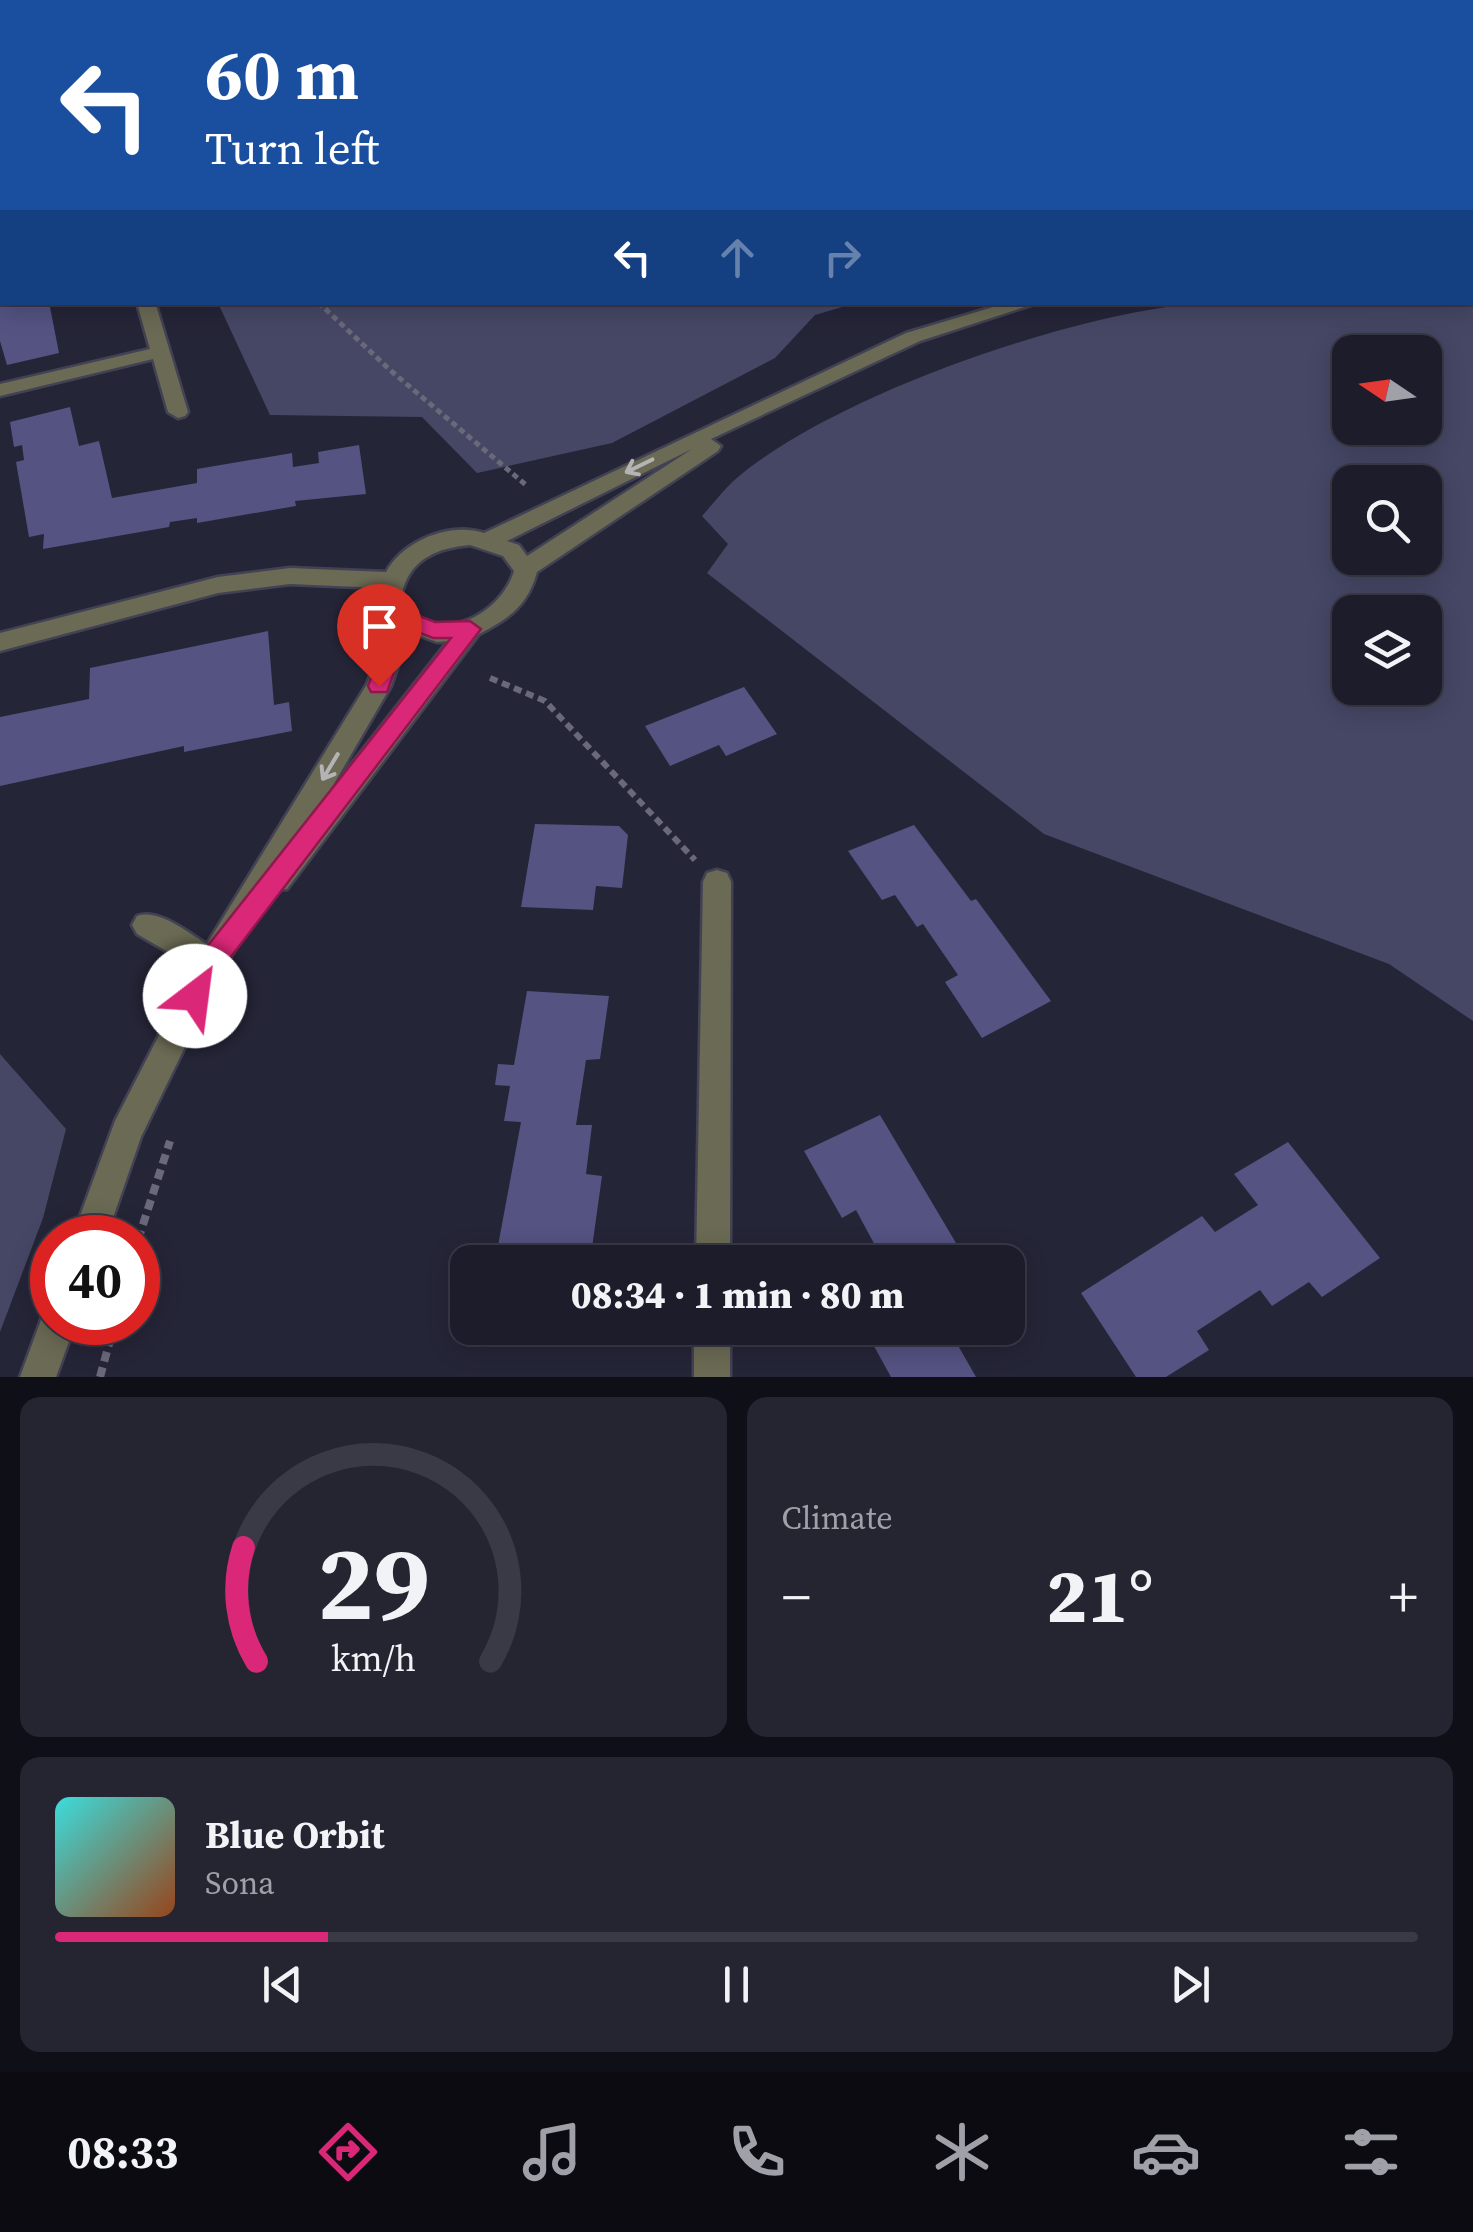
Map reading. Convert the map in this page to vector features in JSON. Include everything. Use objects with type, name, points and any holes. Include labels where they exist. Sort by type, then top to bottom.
[{"type":"street","points":[[147,305],[178,412]]},
{"type":"street","points":[[490,540],[913,337],[1021,305]]},
{"type":"street","points":[[0,390],[160,352]]},
{"type":"street","points":[[524,569],[790,393]]},
{"type":"street","points":[[450,538],[490,540],[518,557],[524,569],[519,598],[507,611],[470,629],[433,630],[403,618],[394,607],[391,580],[399,566],[430,544],[450,538]]},
{"type":"street","points":[[0,642],[218,586],[290,576],[391,580]]},
{"type":"street","points":[[97,1215],[127,1132],[212,962],[379,686],[403,618]]},
{"type":"street","points":[[212,962],[470,629]]},
{"type":"street","points":[[713,1245],[716,882]]},
{"type":"street","points":[[147,925],[212,962]]},
{"type":"street","points":[[38,1377],[50,1345]]},
{"type":"street","points":[[712,1345],[712,1377]]},
{"type":"path","points":[[321,305],[390,370],[526,485]]},
{"type":"path","points":[[490,678],[545,700],[716,882]]},
{"type":"path","points":[[146,1215],[175,1127]]},
{"type":"path","points":[[100,1377],[108,1345]]},
{"type":"shaded area","points":[[219,305],[849,305],[815,315],[775,358],[612,443],[477,473],[422,417],[270,415]]},
{"type":"shaded area","points":[[1186,305],[1473,305],[1473,1021],[1389,964],[1044,834],[707,573],[728,544],[702,516],[738,477],[782,446],[836,415],[898,387],[1032,338],[1098,320]]},
{"type":"shaded area","points":[[0,1054],[66,1129],[44,1215],[30,1215],[30,1252],[0,1332]]},
{"type":"building","points":[[50,305],[59,353],[7,365],[0,341],[0,306]]},
{"type":"building","points":[[70,407],[79,446],[99,441],[112,498],[197,483],[197,469],[292,453],[293,467],[319,463],[318,452],[359,445],[366,494],[295,501],[296,506],[197,523],[197,518],[170,522],[169,527],[43,549],[44,534],[29,537],[16,462],[24,460],[22,445],[14,447],[10,422]]},
{"type":"building","points":[[268,631],[274,705],[289,702],[292,731],[184,752],[184,746],[0,786],[0,717],[89,699],[90,668]]},
{"type":"building","points":[[744,687],[777,734],[726,756],[719,745],[670,766],[645,726]]},
{"type":"building","points":[[535,824],[619,826],[628,835],[622,888],[596,886],[593,910],[521,907]]},
{"type":"building","points":[[914,825],[971,901],[976,899],[1051,1001],[982,1038],[945,982],[958,975],[923,924],[917,927],[895,895],[882,900],[848,851]]},
{"type":"building","points":[[527,991],[609,996],[600,1059],[586,1060],[576,1125],[592,1125],[586,1174],[602,1176],[592,1245],[498,1245],[521,1122],[504,1121],[510,1086],[495,1085],[498,1064],[514,1065]]},
{"type":"building","points":[[880,1115],[956,1243],[875,1245],[856,1210],[842,1218],[804,1151]]},
{"type":"building","points":[[1288,1142],[1380,1258],[1322,1297],[1309,1282],[1272,1306],[1260,1290],[1197,1331],[1209,1350],[1166,1377],[1136,1377],[1081,1293],[1202,1216],[1215,1232],[1258,1205],[1234,1174]]},
{"type":"building","points":[[873,1345],[958,1345],[976,1377],[891,1377]]},
{"type":"route","points":[[195,996],[212,962],[470,629],[433,630],[403,618],[379,686]]}]
